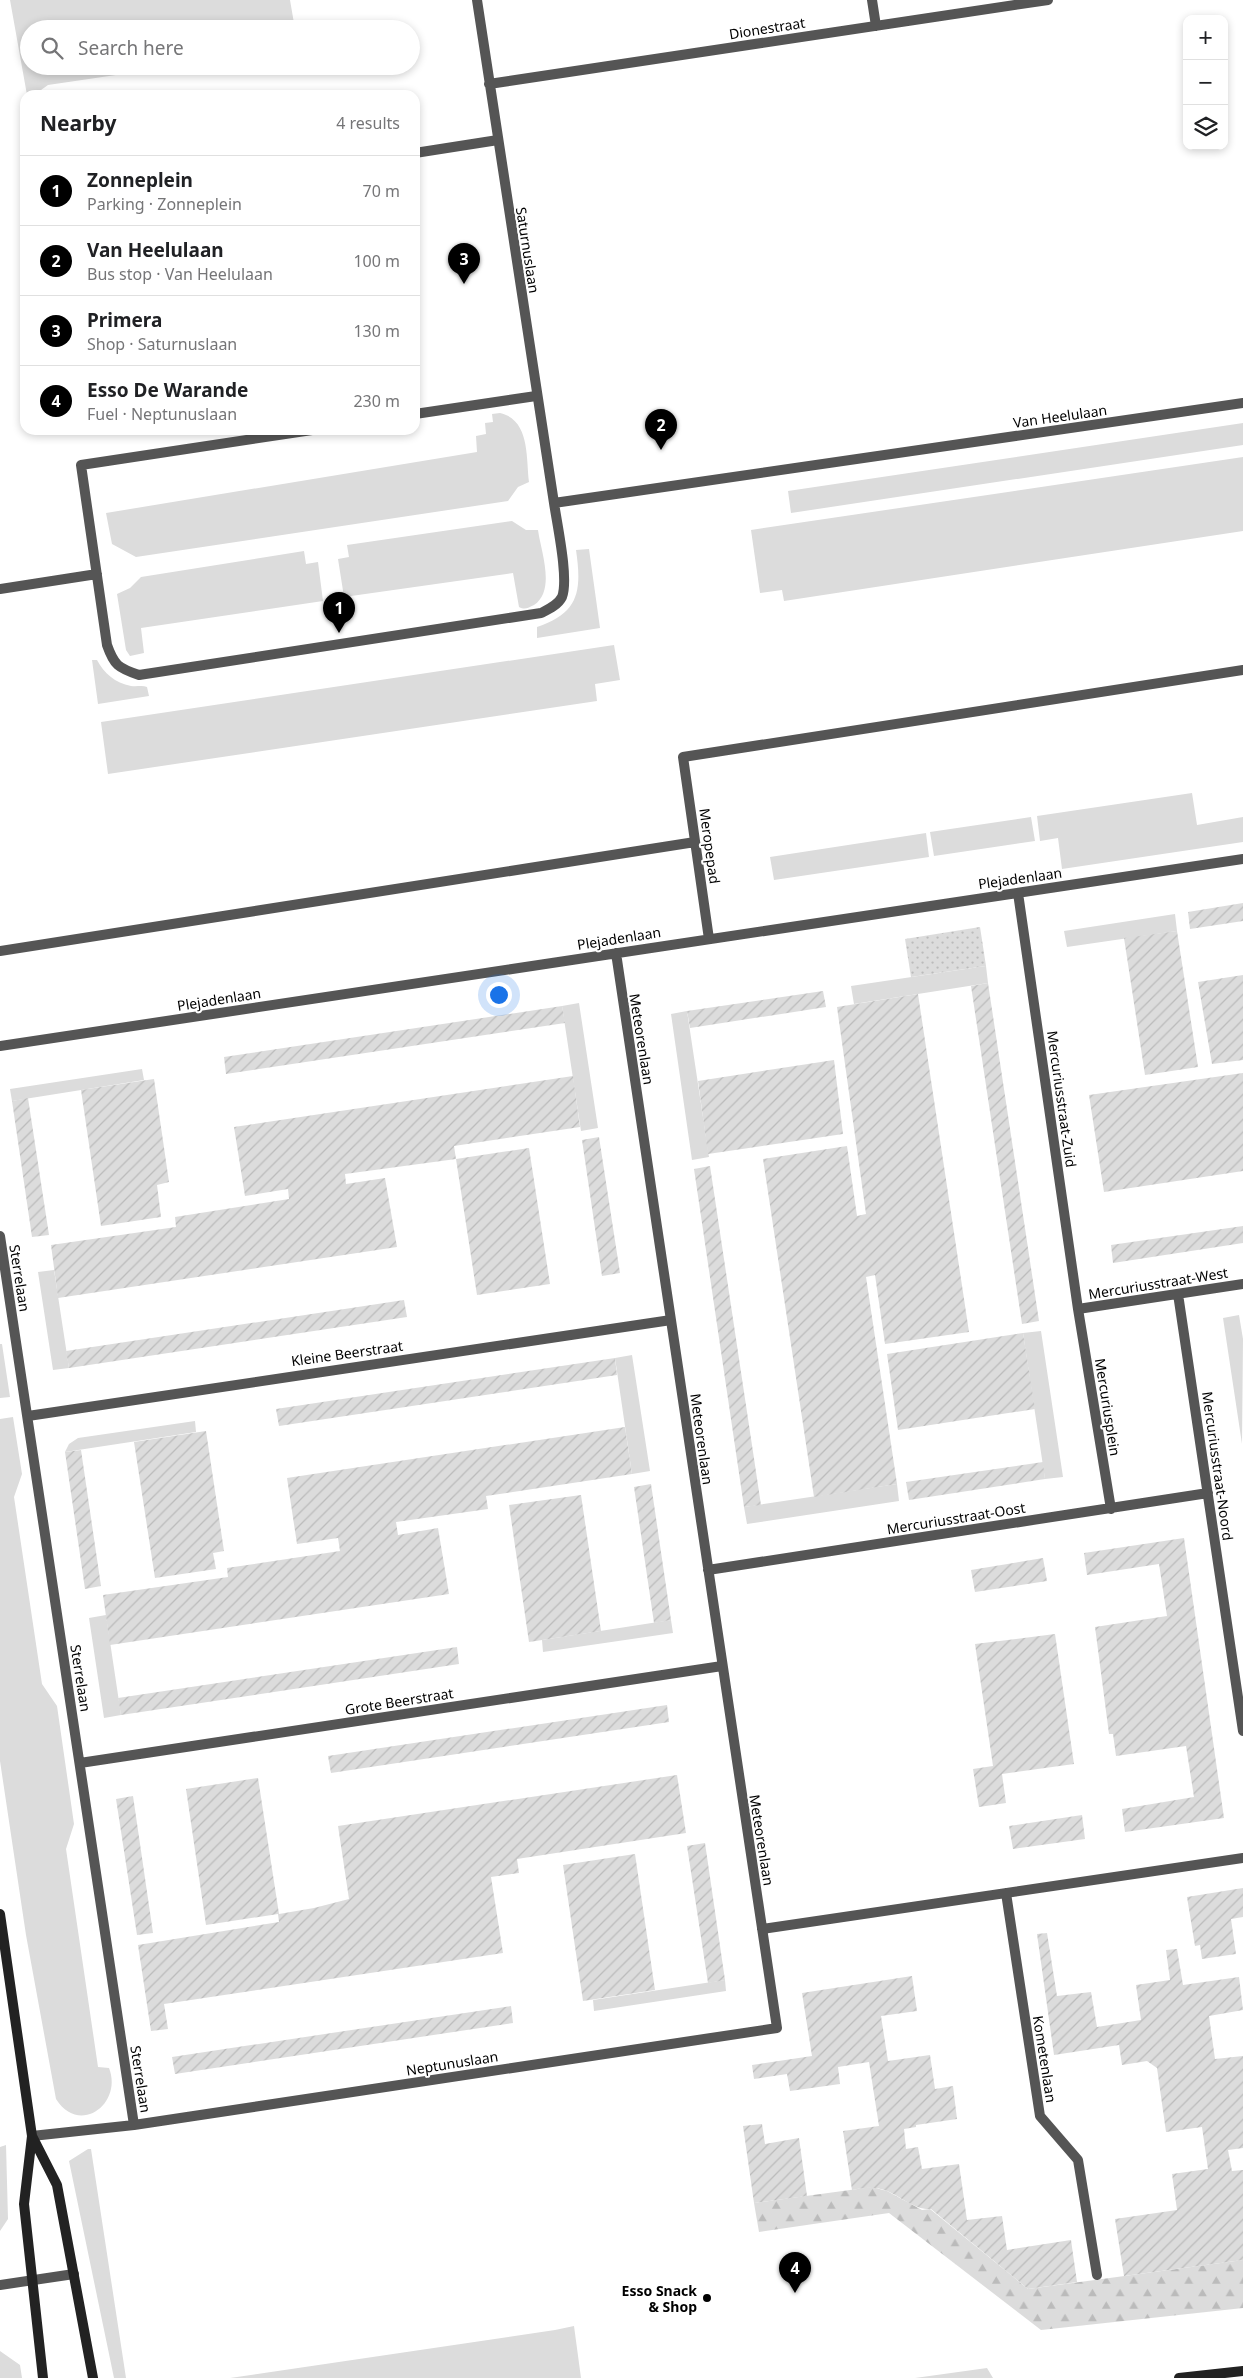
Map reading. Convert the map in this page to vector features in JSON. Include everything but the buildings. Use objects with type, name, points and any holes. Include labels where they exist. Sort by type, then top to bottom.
[{"type":"street","name":"Saturnuslaan","points":[[279,435],[81,465],[107,645],[112,659],[120,669],[139,675],[332,647],[541,614],[557,605],[562,596],[564,582],[554,504],[476,0]]},
{"type":"street","points":[[872,0],[876,26]]},
{"type":"street","name":"Dionestraat","points":[[489,84],[1048,0]]},
{"type":"street","points":[[420,152],[498,140]]},
{"type":"street","points":[[420,413],[536,396]]},
{"type":"street","name":"Van Heelulaan","points":[[554,504],[1243,403]]},
{"type":"street","points":[[0,588],[97,574]]},
{"type":"street","name":"Meropepad","points":[[709,939],[682,757],[1243,670]]},
{"type":"street","points":[[0,951],[695,842]]},
{"type":"street","name":"Plejadenlaan","points":[[0,1046],[1243,859]]},
{"type":"street","name":"Mercuriusstraat-Zuid","points":[[1018,893],[1078,1309]]},
{"type":"street","name":"Meteorenlaan","points":[[616,953],[762,1930]]},
{"type":"street","name":"Sterrelaan","points":[[0,1236],[134,2125]]},
{"type":"street","name":"Mercuriusstraat-West","points":[[1078,1309],[1243,1284]]},
{"type":"street","name":"Mercuriusstraat-Noord","points":[[1178,1294],[1243,1731]]},
{"type":"street","name":"Mercuriusplein","points":[[1078,1309],[1111,1509]]},
{"type":"street","name":"Kleine Beerstraat","points":[[28,1416],[671,1320]]},
{"type":"street","name":"Mercuriusstraat-Oost","points":[[708,1570],[1208,1493]]},
{"type":"street","name":"Grote Beerstraat","points":[[80,1763],[722,1666]]},
{"type":"street","points":[[762,1930],[1243,1858]]},
{"type":"street","name":"Kometenlaan","points":[[1006,1893],[1040,2116],[1078,2160],[1097,2275]]},
{"type":"street","points":[[0,1914],[32,2136],[24,2204],[43,2378]]},
{"type":"street","name":"Neptunuslaan","points":[[32,2136],[134,2125],[777,2028],[762,1930]]},
{"type":"street","points":[[32,2136],[57,2186],[93,2378]]},
{"type":"street","points":[[0,2285],[74,2274]]},
{"type":"street","points":[[1179,2378],[1243,2371]]},
{"type":"green space","points":[[10,0],[290,0],[293,20],[20,20],[20,56]]},
{"type":"green space","points":[[23,75],[116,75],[48,85],[41,90],[26,90]]},
{"type":"green space","points":[[500,413],[510,417],[522,431],[525,441],[529,482],[518,487],[508,501],[136,557],[112,544],[106,513],[477,452],[476,436],[486,434],[485,423],[493,422],[492,414]]},
{"type":"green space","points":[[1243,423],[1243,445],[791,513],[788,491]]},
{"type":"green space","points":[[1243,457],[1243,531],[784,601],[782,590],[760,593],[751,530]]},
{"type":"green space","points":[[512,521],[526,530],[538,530],[546,580],[541,598],[530,607],[519,607],[513,573],[344,597],[338,559],[349,557],[347,545]]},
{"type":"green space","points":[[589,549],[600,628],[537,638],[537,627],[562,615],[574,599],[578,577],[576,550]]},
{"type":"green space","points":[[304,551],[306,564],[318,562],[323,601],[141,628],[144,653],[130,656],[126,650],[117,594],[130,588],[141,577]]},
{"type":"green space","points":[[614,645],[620,680],[595,684],[597,701],[108,774],[101,722]]},
{"type":"green space","points":[[92,660],[97,660],[103,669],[115,680],[131,686],[147,687],[149,696],[98,704]]},
{"type":"green space","points":[[1192,793],[1197,825],[1243,817],[1243,842],[1062,869],[1058,838],[1040,841],[1037,816]]},
{"type":"green space","points":[[1031,817],[1035,841],[934,856],[930,832]]},
{"type":"green space","points":[[926,833],[929,857],[774,880],[770,857]]},
{"type":"green space","points":[[1243,903],[1243,921],[1190,929],[1188,912]]},
{"type":"green space","points":[[1175,914],[1177,931],[1067,947],[1064,931]]},
{"type":"green space","points":[[980,927],[986,966],[911,977],[905,939]]},
{"type":"green space","points":[[1177,931],[1198,1067],[1145,1075],[1124,938]]},
{"type":"green space","points":[[986,966],[988,983],[854,1004],[851,986]]},
{"type":"green space","points":[[1243,975],[1243,1060],[1212,1064],[1198,982]]},
{"type":"green space","points":[[988,983],[1039,1321],[1022,1324],[971,986]]},
{"type":"green space","points":[[823,991],[826,1007],[690,1028],[687,1011]]},
{"type":"green space","points":[[918,994],[969,1332],[885,1344],[875,1275],[866,1277],[897,1484],[814,1497],[763,1159],[847,1146],[857,1216],[866,1214],[837,1007]]},
{"type":"green space","points":[[579,1003],[598,1128],[581,1131],[562,1006]]},
{"type":"green space","points":[[562,1006],[565,1023],[226,1074],[224,1057]]},
{"type":"green space","points":[[687,1011],[709,1157],[692,1160],[671,1014]]},
{"type":"green space","points":[[834,1060],[843,1134],[708,1154],[698,1081]]},
{"type":"green space","points":[[142,1069],[144,1080],[12,1101],[10,1089]]},
{"type":"green space","points":[[1243,1073],[1243,1171],[1104,1192],[1089,1095]]},
{"type":"green space","points":[[573,1076],[580,1127],[454,1146],[456,1159],[345,1174],[346,1184],[385,1178],[397,1247],[58,1298],[51,1245],[176,1227],[175,1217],[289,1199],[288,1189],[245,1196],[234,1127]]},
{"type":"green space","points":[[154,1079],[169,1182],[157,1185],[161,1217],[101,1226],[81,1090]]},
{"type":"green space","points":[[28,1098],[49,1235],[32,1237],[12,1101]]},
{"type":"green space","points":[[599,1137],[620,1273],[602,1276],[582,1140]]},
{"type":"green space","points":[[529,1148],[550,1284],[477,1295],[456,1159]]},
{"type":"green space","points":[[710,1166],[761,1505],[744,1507],[694,1169]]},
{"type":"green space","points":[[1243,1226],[1243,1243],[1113,1263],[1111,1245]]},
{"type":"green space","points":[[54,1270],[69,1368],[53,1370],[38,1272]]},
{"type":"green space","points":[[404,1300],[407,1317],[69,1368],[66,1351]]},
{"type":"green space","points":[[1239,1315],[1243,1339],[1242,1444],[1223,1318]]},
{"type":"green space","points":[[1041,1331],[1063,1477],[1045,1479],[1023,1333]]},
{"type":"green space","points":[[1023,1333],[1035,1409],[898,1430],[887,1354]]},
{"type":"green space","points":[[0,1344],[2,1344],[10,1397],[0,1398]]},
{"type":"green space","points":[[632,1355],[650,1471],[632,1474],[615,1358]]},
{"type":"green space","points":[[615,1358],[617,1375],[279,1426],[276,1409]]},
{"type":"green space","points":[[13,1417],[22,1474],[14,1497],[42,1684],[57,1706],[74,1824],[66,1849],[98,2067],[109,2068],[112,2081],[110,2093],[104,2103],[96,2111],[87,2115],[76,2115],[65,2110],[56,2099],[26,1935],[0,1761],[0,1419]]},
{"type":"green space","points":[[195,1421],[196,1432],[65,1452],[69,1444],[78,1438]]},
{"type":"green space","points":[[625,1427],[632,1474],[486,1496],[488,1509],[396,1522],[398,1535],[438,1528],[449,1594],[110,1645],[103,1595],[228,1577],[227,1568],[340,1551],[338,1538],[297,1544],[287,1478]]},
{"type":"green space","points":[[206,1431],[224,1551],[213,1553],[216,1569],[155,1578],[134,1442]]},
{"type":"green space","points":[[81,1450],[101,1586],[85,1589],[65,1452]]},
{"type":"green space","points":[[1043,1462],[1045,1479],[909,1500],[906,1482]]},
{"type":"green space","points":[[651,1484],[671,1620],[654,1623],[634,1487]]},
{"type":"green space","points":[[897,1484],[899,1501],[747,1524],[744,1507]]},
{"type":"green space","points":[[581,1495],[601,1631],[529,1642],[509,1505]]},
{"type":"green space","points":[[1184,1538],[1224,1818],[1125,1832],[1122,1809],[1194,1797],[1186,1746],[1116,1756],[1113,1734],[1109,1734],[1095,1627],[1167,1616],[1159,1564],[1087,1575],[1084,1553]]},
{"type":"green space","points":[[1043,1558],[1047,1581],[975,1592],[971,1570]]},
{"type":"green space","points":[[106,1615],[121,1715],[104,1718],[89,1618]]},
{"type":"green space","points":[[671,1620],[673,1633],[543,1652],[542,1640]]},
{"type":"green space","points":[[1055,1634],[1074,1764],[1002,1774],[1006,1803],[979,1807],[973,1769],[993,1766],[975,1644]]},
{"type":"green space","points":[[457,1647],[459,1664],[121,1715],[118,1698]]},
{"type":"green space","points":[[667,1705],[669,1722],[331,1773],[328,1756]]},
{"type":"green space","points":[[677,1775],[686,1833],[517,1859],[519,1873],[491,1877],[503,1953],[164,2004],[168,2029],[151,2031],[138,1945],[279,1922],[278,1914],[206,1925],[186,1789],[258,1778],[279,1914],[349,1899],[338,1826]]},
{"type":"green space","points":[[133,1796],[153,1933],[137,1935],[116,1799]]},
{"type":"green space","points":[[1082,1815],[1085,1839],[1013,1849],[1009,1826]]},
{"type":"green space","points":[[705,1843],[725,1980],[708,1983],[687,1846]]},
{"type":"green space","points":[[635,1854],[655,1990],[583,2001],[563,1865]]},
{"type":"green space","points":[[1243,1888],[1243,1917],[1231,1919],[1236,1954],[1202,1959],[1200,1945],[1195,1946],[1187,1897]]},
{"type":"green space","points":[[1047,1933],[1057,1996],[1091,1992],[1097,2027],[1141,2020],[1136,1985],[1170,1980],[1166,1950],[1177,1949],[1183,1985],[1239,1977],[1243,2010],[1209,2016],[1215,2059],[1243,2056],[1243,2148],[1228,2150],[1232,2171],[1243,2170],[1243,2260],[1124,2276],[1115,2219],[1177,2210],[1172,2174],[1208,2169],[1202,2127],[1166,2132],[1157,2068],[1147,2061],[1122,2065],[1119,2045],[1054,2055],[1037,1934]]},
{"type":"green space","points":[[912,1976],[917,2011],[881,2016],[888,2061],[930,2055],[935,2089],[953,2086],[957,2119],[916,2125],[916,2127],[904,2129],[906,2149],[918,2147],[922,2169],[959,2164],[967,2220],[1002,2216],[1007,2250],[1071,2240],[1077,2282],[1028,2289],[931,2209],[914,2205],[883,2189],[852,2190],[843,2131],[879,2126],[869,2062],[838,2067],[840,2084],[790,2091],[787,2074],[754,2079],[752,2065],[812,2056],[802,1993]]},
{"type":"green space","points":[[725,1980],[726,1991],[594,2011],[593,2000]]},
{"type":"green space","points":[[511,2006],[513,2023],[175,2074],[172,2057]]},
{"type":"green space","points":[[762,2124],[765,2144],[799,2138],[807,2196],[754,2203],[743,2126]]},
{"type":"green space","points":[[6,2145],[8,2219],[0,2231],[0,2147]]},
{"type":"green space","points":[[91,2149],[126,2378],[114,2378],[69,2161]]},
{"type":"green space","points":[[872,2187],[887,2191],[922,2210],[930,2209],[1028,2289],[1243,2260],[1243,2308],[1041,2330],[889,2213],[759,2232],[754,2203]]},
{"type":"green space","points":[[574,2326],[581,2378],[230,2378],[555,2330]]},
{"type":"green space","points":[[0,2351],[20,2365],[22,2378],[0,2378]]},
{"type":"green space","points":[[987,2368],[993,2378],[915,2378]]},
{"type":"place","name":"Primera","points":[[464,284]]},
{"type":"place","name":"Van Heelulaan","points":[[661,450]]},
{"type":"place","name":"Zonneplein","points":[[339,633]]},
{"type":"place","name":"Esso De Warande","points":[[795,2293]]},
{"type":"place","name":"Esso Snack & Shop","points":[[707,2298]]}]
